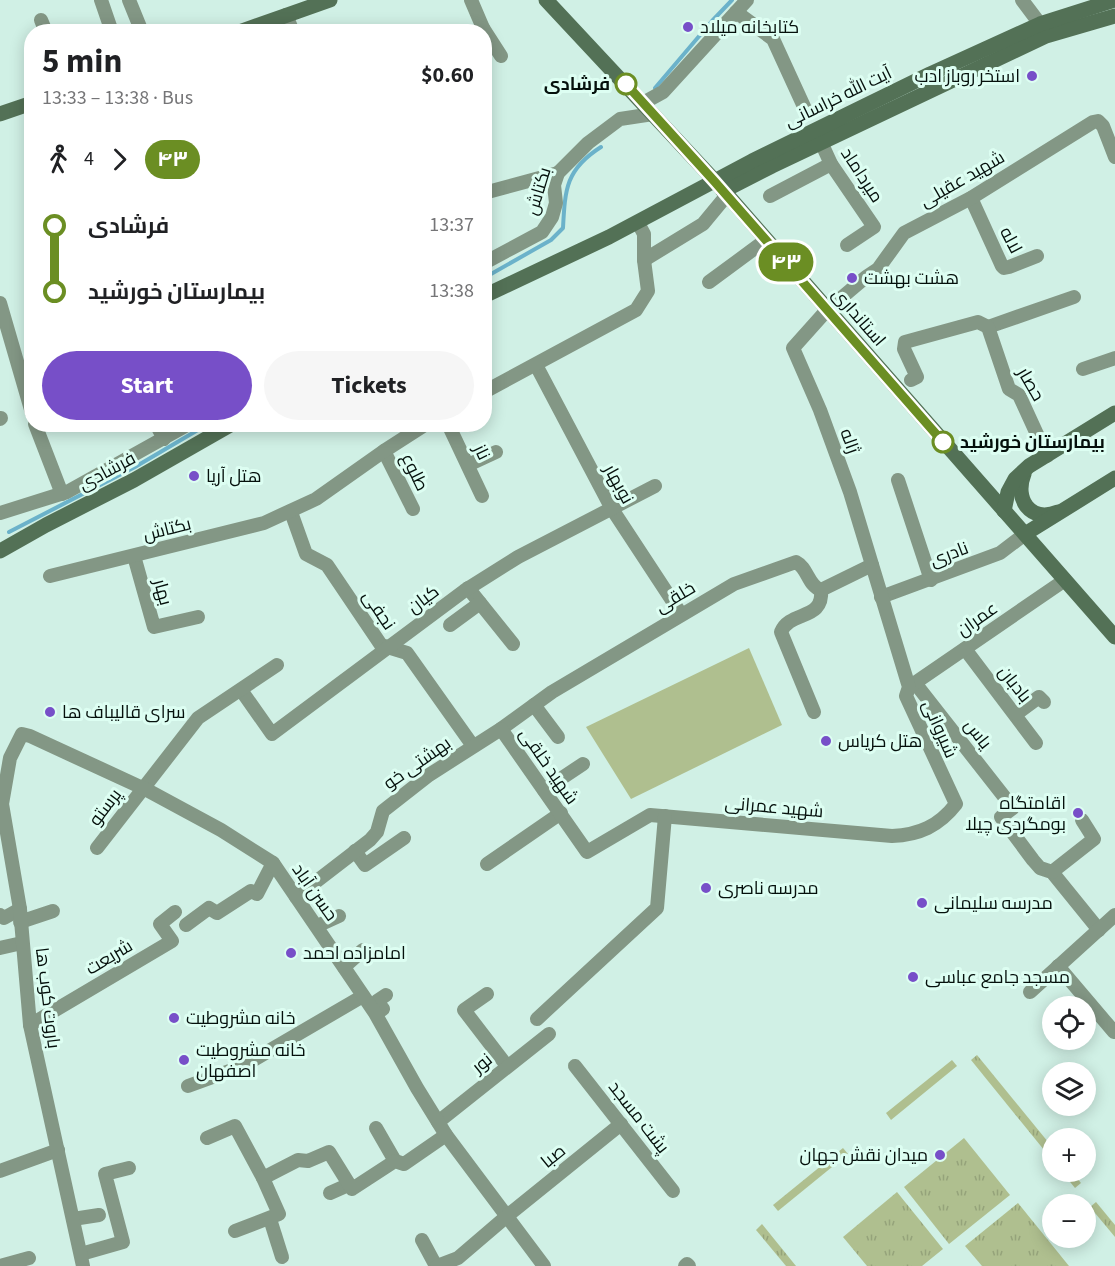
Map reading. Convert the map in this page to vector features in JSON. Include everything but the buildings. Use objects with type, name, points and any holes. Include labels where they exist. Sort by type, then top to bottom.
[{"type":"main road","points":[[262,24],[328,0]]},
{"type":"main road","name":"استانداری","points":[[546,0],[722,189],[1115,637]]},
{"type":"main road","name":"آیت الله خراسانی","points":[[722,189],[821,142],[1040,24],[1115,0]]},
{"type":"main road","name":"آیت الله خراسانی","points":[[722,189],[816,130],[960,68],[1046,36],[1115,16]]},
{"type":"main road","points":[[0,114],[24,106]]},
{"type":"main road","points":[[492,292],[638,223],[722,189]]},
{"type":"main road","points":[[1004,511],[1008,492],[1015,479],[1029,466],[1115,413]]},
{"type":"main road","name":"فرشادی","points":[[0,551],[134,480],[218,432]]},
{"type":"main road","points":[[1029,466],[1020,485],[1020,495],[1024,504],[1031,511],[1041,514],[1051,514],[1061,510]]},
{"type":"main road","points":[[1024,534],[1115,478]]},
{"type":"street","points":[[101,0],[109,24]]},
{"type":"street","points":[[129,0],[139,24]]},
{"type":"street","points":[[471,0],[478,24]]},
{"type":"street","points":[[1022,0],[1040,24]]},
{"type":"street","points":[[643,103],[663,92],[743,3],[773,39],[806,111]]},
{"type":"street","points":[[286,15],[289,24]]},
{"type":"street","points":[[492,45],[501,56]]},
{"type":"street","name":"بکتاش","points":[[492,258],[542,232],[552,218],[556,203],[555,185],[558,173],[588,143],[620,119],[653,114]]},
{"type":"street","name":"شهید عقیلی","points":[[827,310],[866,277],[878,270],[904,233],[971,198],[1093,122],[1098,121],[1103,126],[1115,157]]},
{"type":"street","name":"میرداماد","points":[[821,142],[831,164],[874,227],[846,245]]},
{"type":"street","points":[[770,196],[831,164]]},
{"type":"street","points":[[492,191],[558,173]]},
{"type":"street","points":[[644,260],[703,224],[722,189]]},
{"type":"street","name":"لاله","points":[[971,198],[1004,268],[1037,256]]},
{"type":"street","points":[[492,388],[636,310],[648,291],[644,260],[644,234],[638,223]]},
{"type":"street","points":[[709,282],[766,240]]},
{"type":"street","points":[[911,380],[917,377],[904,350],[905,342],[978,322],[988,327],[1074,297]]},
{"type":"street","points":[[0,303],[5,340],[24,391]]},
{"type":"street","name":"ژاله","points":[[827,310],[793,348],[820,410],[850,492],[881,597]]},
{"type":"street","name":"حصار","points":[[988,327],[1009,389],[1019,395],[1047,456]]},
{"type":"street","points":[[1083,369],[1115,358]]},
{"type":"street","name":"نوبهار","points":[[536,365],[612,509],[681,614]]},
{"type":"street","points":[[38,432],[62,494]]},
{"type":"street","points":[[160,432],[164,439]]},
{"type":"street","points":[[0,513],[62,494],[175,432]]},
{"type":"street","name":"بکتاش","points":[[50,576],[264,522],[291,512],[316,499],[414,432]]},
{"type":"street","name":"ناز","points":[[452,432],[482,496]]},
{"type":"street","name":"طلوع","points":[[384,451],[413,509]]},
{"type":"street","points":[[468,465],[496,452]]},
{"type":"street","points":[[898,480],[931,580]]},
{"type":"street","name":"کیان","points":[[241,690],[272,734],[468,588],[518,557],[655,486]]},
{"type":"street","name":"نجفی","points":[[291,512],[306,554],[327,565],[381,645],[407,654],[473,746]]},
{"type":"street","name":"نادری","points":[[881,597],[1000,553],[1024,534]]},
{"type":"street","name":"بهار","points":[[134,556],[154,627],[198,617]]},
{"type":"street","name":"خلقی","points":[[501,729],[552,692],[734,584],[796,562],[801,565],[816,588],[821,590]]},
{"type":"street","points":[[814,712],[781,632],[783,627],[796,618],[820,606],[821,590],[872,565]]},
{"type":"street","name":"عمران","points":[[912,685],[1065,580]]},
{"type":"street","points":[[468,588],[513,644]]},
{"type":"street","name":"شیروانی","points":[[881,597],[912,685],[906,696],[956,804]]},
{"type":"street","points":[[450,625],[480,603]]},
{"type":"street","name":"بادبان","points":[[965,649],[1036,742]]},
{"type":"street","name":"پرستو","points":[[97,848],[198,718],[277,665]]},
{"type":"street","name":"یاس","points":[[912,685],[1013,808],[1001,817],[1040,868],[1052,872]]},
{"type":"street","points":[[1016,714],[1039,697],[1044,702]]},
{"type":"street","points":[[534,705],[558,737]]},
{"type":"street","name":"شهید خلقی","points":[[473,746],[501,729],[587,852]]},
{"type":"street","name":"حسن آباد","points":[[22,734],[142,788],[221,830],[273,863],[375,1013],[446,1135],[544,1266]]},
{"type":"street","name":"باروت کوب ها","points":[[22,734],[9,758],[1,805],[20,915],[30,1025],[82,1260]]},
{"type":"street","name":"بهشتی خو","points":[[355,851],[377,832],[383,810],[429,775],[473,746]]},
{"type":"street","points":[[544,790],[583,764]]},
{"type":"street","name":"شهید عمرانی","points":[[587,852],[650,815],[892,836],[909,835],[937,824],[956,804]]},
{"type":"street","points":[[487,864],[561,813]]},
{"type":"street","points":[[537,1018],[657,908],[665,816]]},
{"type":"street","points":[[1082,820],[1095,839],[1052,872],[1099,930]]},
{"type":"street","points":[[296,897],[355,851],[365,865],[404,838]]},
{"type":"street","points":[[8,839],[19,850]]},
{"type":"street","points":[[186,925],[209,908],[217,913],[250,891],[257,894],[273,863]]},
{"type":"street","points":[[0,915],[4,918],[53,910]]},
{"type":"street","name":"شریعت","points":[[30,1025],[172,941],[160,924],[175,912]]},
{"type":"street","points":[[1029,992],[1115,915]]},
{"type":"street","points":[[317,926],[339,916]]},
{"type":"street","points":[[0,948],[22,943]]},
{"type":"street","points":[[344,967],[363,950]]},
{"type":"street","points":[[1058,966],[1114,1032]]},
{"type":"street","points":[[487,994],[464,1010],[507,1066]]},
{"type":"street","points":[[375,1013],[383,1009],[377,1001],[386,995]]},
{"type":"street","points":[[188,1086],[243,1066],[363,996]]},
{"type":"street","name":"نور","points":[[438,1122],[549,1034]]},
{"type":"street","name":"پشت مسجد","points":[[575,1066],[673,1191]]},
{"type":"street","name":"صبا","points":[[436,1266],[458,1258],[507,1215],[621,1124]]},
{"type":"street","points":[[207,1138],[235,1126],[279,1214],[235,1231]]},
{"type":"street","points":[[376,1128],[396,1161],[404,1164],[446,1135]]},
{"type":"street","points":[[0,1171],[58,1150]]},
{"type":"street","points":[[263,1178],[298,1160],[308,1161],[329,1152],[352,1189],[396,1161]]},
{"type":"street","points":[[82,1260],[123,1242],[105,1174],[129,1168]]},
{"type":"street","points":[[330,1193],[348,1185]]},
{"type":"street","points":[[73,1219],[99,1215]]},
{"type":"street","points":[[270,1219],[271,1243],[282,1257]]},
{"type":"street","points":[[422,1240],[436,1266]]},
{"type":"street","points":[[0,1266],[29,1258]]},
{"type":"green space","points":[[749,648],[782,725],[631,799],[586,727]]},
{"type":"green space","points":[[977,1055],[1042,1135],[1042,1147],[971,1060]]},
{"type":"green space","points":[[952,1060],[957,1066],[891,1120],[886,1113]]},
{"type":"green space","points":[[964,1138],[1010,1195],[949,1244],[904,1187]]},
{"type":"green space","points":[[843,1148],[848,1154],[778,1211],[773,1205]]},
{"type":"green space","points":[[1070,1182],[1080,1182],[1081,1183],[1075,1188]]},
{"type":"green space","points":[[897,1192],[943,1249],[922,1266],[867,1266],[843,1237]]},
{"type":"green space","points":[[1096,1202],[1115,1225],[1115,1237],[1096,1214]]},
{"type":"green space","points":[[1018,1203],[1042,1233],[1042,1248],[1054,1248],[1069,1266],[982,1266],[965,1246]]},
{"type":"green space","points":[[762,1224],[796,1266],[786,1266],[756,1230]]},
{"type":"waterway","points":[[655,88],[732,0]]},
{"type":"waterway","points":[[492,273],[551,240],[563,228],[567,191],[574,172],[589,155],[601,147]]},
{"type":"waterway","points":[[9,532],[135,467],[194,432]]},
{"type":"bus line","name":"۴۳","points":[[626,84],[943,442]]},
{"type":"place","name":"کتابخانه میلاد","points":[[688,27]]},
{"type":"place","name":"استخر روباز ادب","points":[[1032,76]]},
{"type":"place","name":"فرشادی","points":[[626,84]]},
{"type":"place","name":"هشت بهشت","points":[[852,278]]},
{"type":"place","name":"بیمارستان خورشید","points":[[943,442]]},
{"type":"place","name":"هتل آریا","points":[[194,476]]},
{"type":"place","name":"سرای قالیباف ها","points":[[50,712]]},
{"type":"place","name":"هتل کریاس","points":[[826,741]]},
{"type":"place","name":"اقامتگاه بومگردی چیلا","points":[[1078,813]]},
{"type":"place","name":"مدرسه ناصری","points":[[706,888]]},
{"type":"place","name":"مدرسه سلیمانی","points":[[922,903]]},
{"type":"place","name":"امامزاده احمد","points":[[291,953]]},
{"type":"place","name":"مسجد جامع عباسی","points":[[913,977]]},
{"type":"place","name":"خانه مشروطیت","points":[[174,1018]]},
{"type":"place","name":"خانه مشروطیت اصفهان","points":[[184,1060]]},
{"type":"place","name":"میدان نقش جهان","points":[[940,1155]]}]
